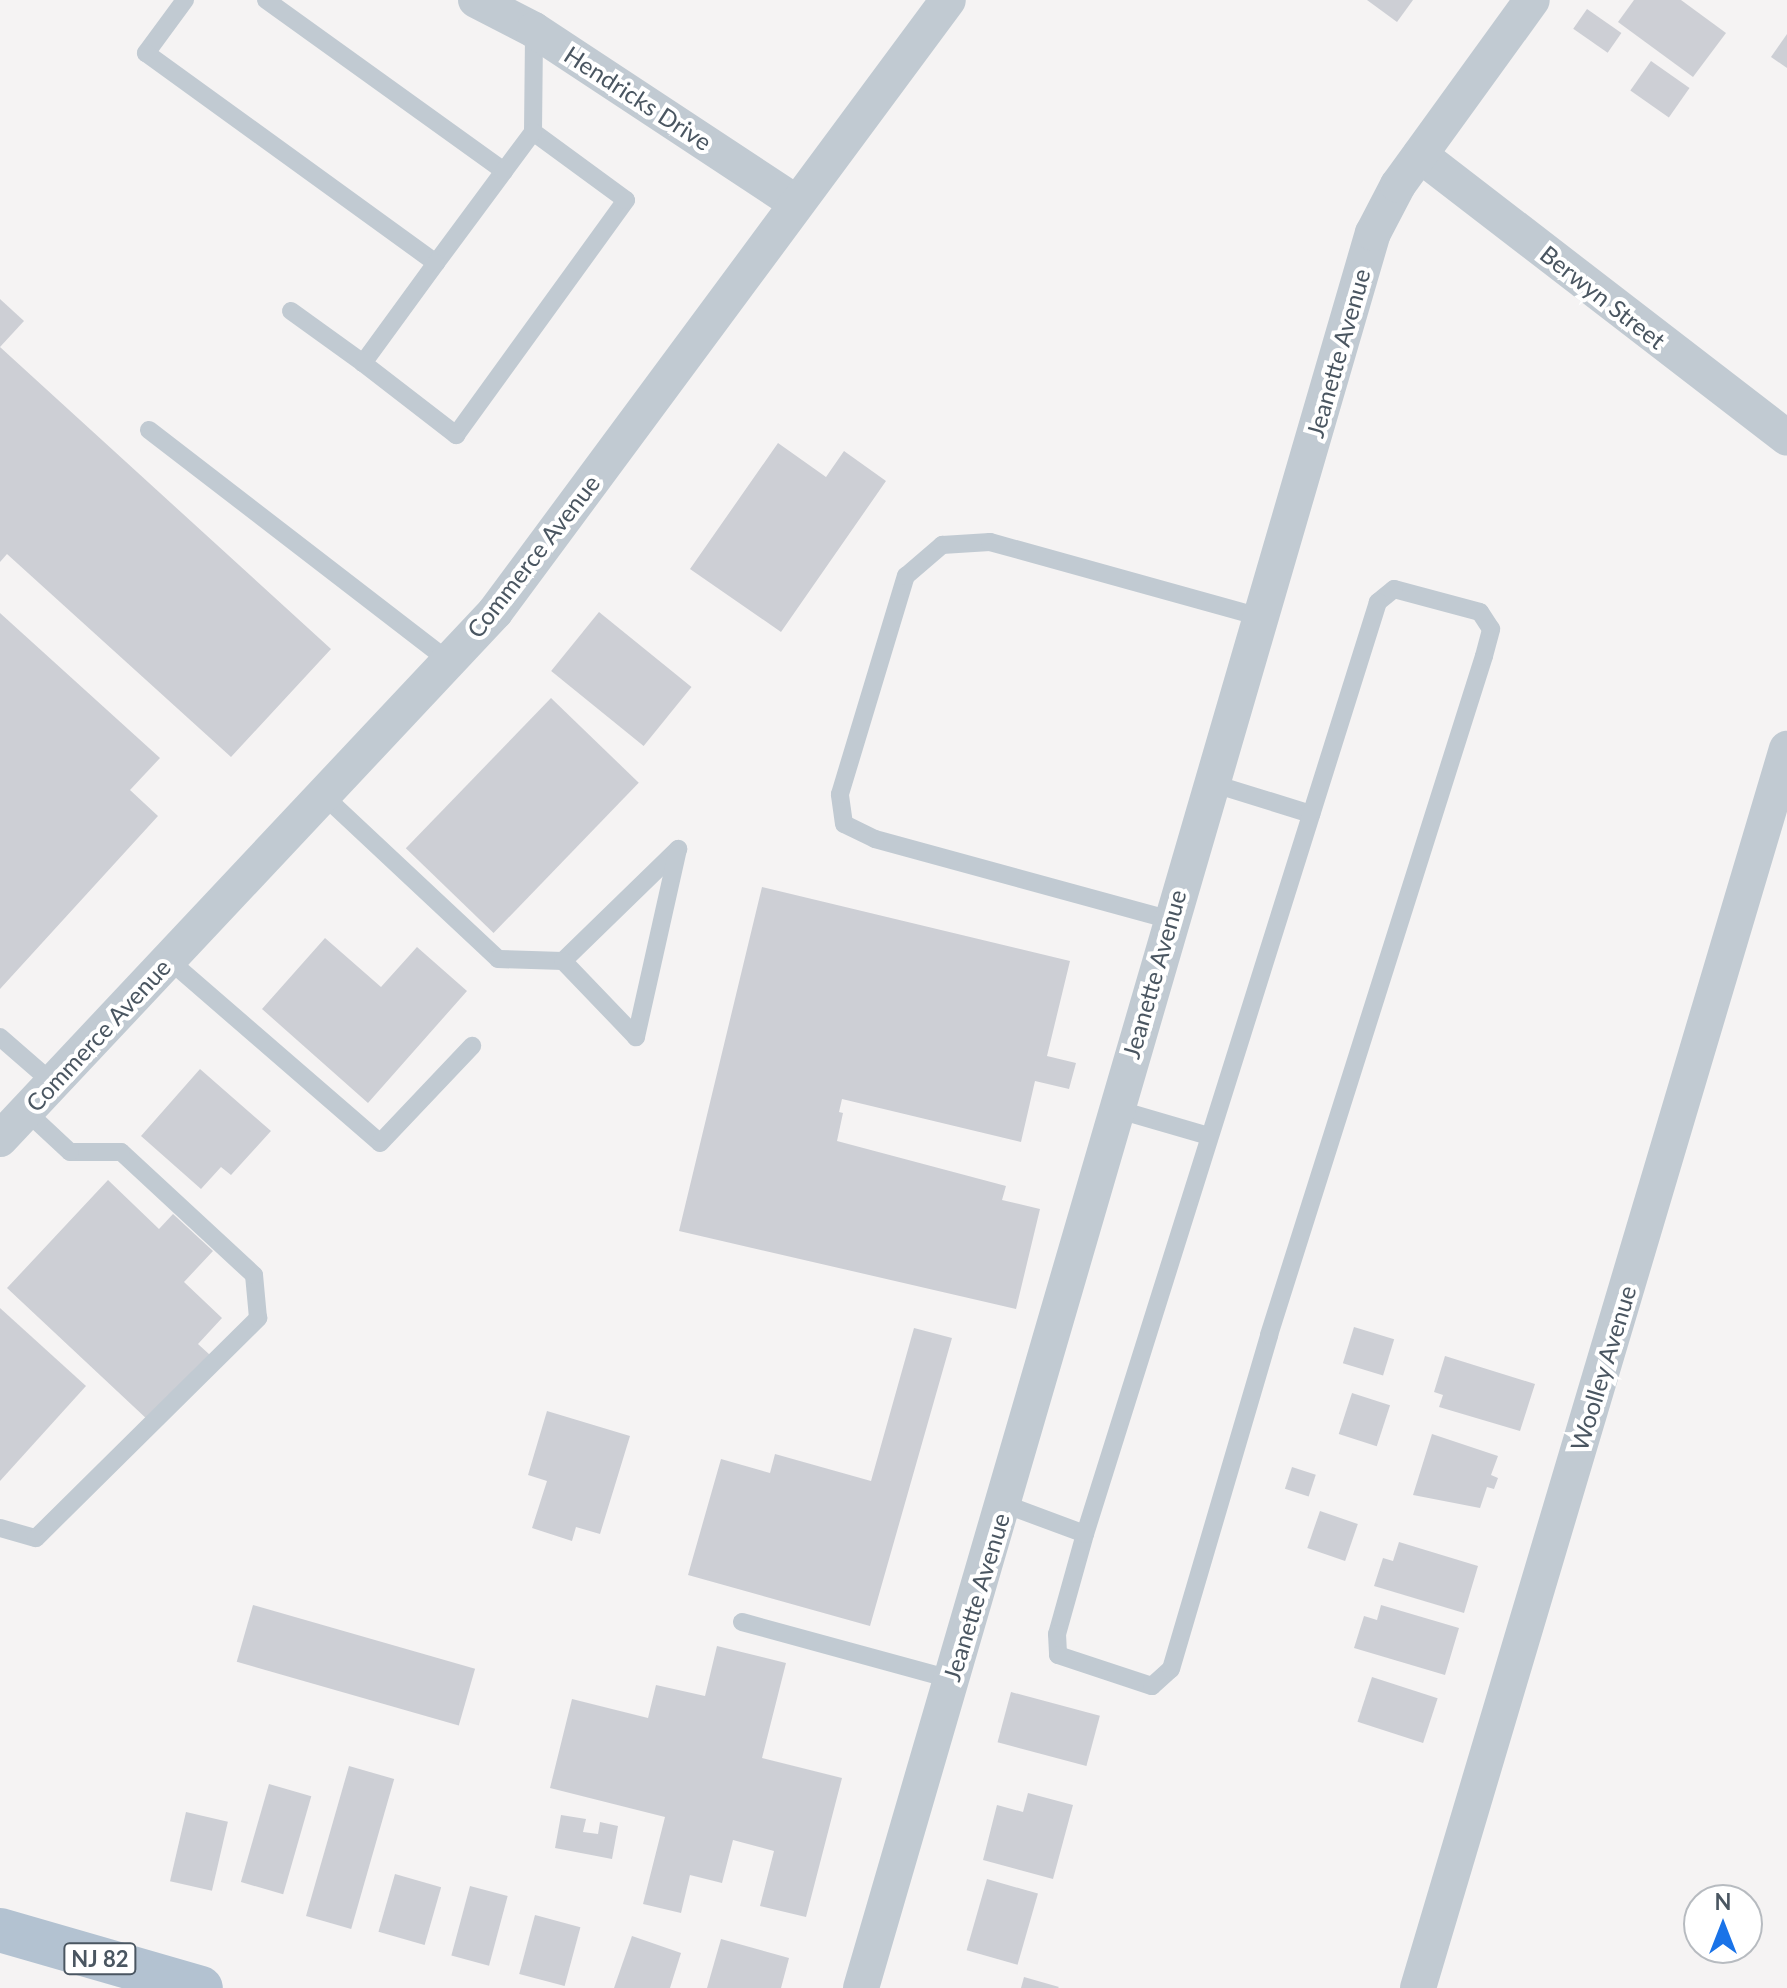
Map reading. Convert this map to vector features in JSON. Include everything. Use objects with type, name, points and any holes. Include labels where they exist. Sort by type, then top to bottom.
[{"type":"main road","name":"NJ 82","points":[[0,1930],[201,1988]]},
{"type":"street","name":"Hendricks Drive","points":[[476,0],[534,30],[796,203]]},
{"type":"street","name":"Commerce Avenue","points":[[0,1139],[495,612],[948,0]]},
{"type":"street","name":"Jeanette Avenue","points":[[861,1988],[1378,217],[1532,0]]},
{"type":"street","name":"Berwyn Street","points":[[1420,155],[1784,431]]},
{"type":"street","name":"Woolley Avenue","points":[[1418,1988],[1787,749]]},
{"type":"lane","points":[[185,0],[146,53],[436,263]]},
{"type":"lane","points":[[266,0],[504,171]]},
{"type":"lane","points":[[363,363],[533,132],[534,30]]},
{"type":"lane","points":[[291,311],[456,435],[626,200],[533,132]]},
{"type":"lane","points":[[149,430],[448,660]]},
{"type":"lane","points":[[1171,920],[875,839],[844,824],[840,794],[906,576],[942,545],[990,542],[1260,617]]},
{"type":"lane","points":[[1394,589],[1480,612],[1491,629],[1484,656],[1269,1335],[1171,1669],[1152,1686],[1058,1655],[1057,1634],[1085,1534],[1311,814],[1378,602],[1394,589]]},
{"type":"lane","points":[[1211,783],[1311,814]]},
{"type":"lane","points":[[323,795],[498,959],[563,961],[636,1037],[678,849],[563,961]]},
{"type":"lane","points":[[169,960],[380,1143],[472,1046]]},
{"type":"lane","points":[[0,1037],[53,1083]]},
{"type":"lane","points":[[1116,1109],[1209,1136]]},
{"type":"lane","points":[[0,1528],[36,1538],[258,1318],[254,1275],[121,1152],[70,1152],[26,1111]]},
{"type":"lane","points":[[1004,1504],[1085,1534]]},
{"type":"lane","points":[[742,1622],[951,1679]]},
{"type":"building","points":[[1367,0],[1413,0],[1397,22]]},
{"type":"building","points":[[1634,0],[1681,0],[1726,33],[1693,77],[1618,22]]},
{"type":"building","points":[[1587,9],[1621,33],[1608,53],[1573,29]]},
{"type":"building","points":[[1787,34],[1787,68],[1771,57]]},
{"type":"building","points":[[1651,61],[1690,88],[1669,117],[1630,90]]},
{"type":"building","points":[[0,299],[24,321],[0,347]]},
{"type":"building","points":[[0,347],[331,649],[231,757],[7,554],[0,562]]},
{"type":"building","points":[[778,443],[826,477],[844,451],[886,481],[781,632],[690,569]]},
{"type":"building","points":[[599,612],[691,687],[644,746],[551,671]]},
{"type":"building","points":[[0,613],[160,758],[130,790],[158,816],[0,989]]},
{"type":"building","points":[[551,698],[639,783],[494,933],[406,848]]},
{"type":"building","points":[[762,887],[1070,961],[1047,1056],[1076,1063],[1069,1089],[1035,1081],[1021,1142],[842,1099],[839,1112],[843,1113],[837,1141],[1006,1186],[1002,1200],[1040,1209],[1016,1309],[679,1231]]},
{"type":"building","points":[[325,938],[381,987],[417,947],[467,991],[368,1103],[262,1009]]},
{"type":"building","points":[[200,1069],[271,1131],[231,1175],[221,1167],[201,1189],[141,1136]]},
{"type":"building","points":[[108,1180],[159,1229],[173,1214],[213,1251],[184,1282],[222,1318],[198,1344],[210,1355],[149,1421],[7,1288]]},
{"type":"building","points":[[0,1308],[86,1386],[0,1481]]},
{"type":"building","points":[[1354,1327],[1394,1339],[1383,1376],[1343,1363]]},
{"type":"building","points":[[914,1328],[952,1338],[870,1626],[688,1575],[721,1459],[770,1473],[775,1454],[871,1481]]},
{"type":"building","points":[[1445,1356],[1535,1384],[1520,1431],[1439,1407],[1443,1395],[1434,1392]]},
{"type":"building","points":[[1352,1393],[1390,1405],[1377,1446],[1339,1434]]},
{"type":"building","points":[[547,1411],[630,1436],[600,1534],[576,1527],[572,1541],[532,1528],[547,1481],[528,1475]]},
{"type":"building","points":[[1432,1434],[1498,1456],[1491,1475],[1498,1478],[1494,1489],[1487,1487],[1480,1508],[1413,1495]]},
{"type":"building","points":[[1292,1467],[1316,1475],[1309,1497],[1285,1489]]},
{"type":"building","points":[[1320,1511],[1358,1524],[1345,1561],[1307,1548]]},
{"type":"building","points":[[1399,1542],[1478,1566],[1464,1613],[1374,1586],[1383,1558],[1393,1561]]},
{"type":"building","points":[[253,1605],[475,1669],[459,1725],[237,1662]]},
{"type":"building","points":[[1381,1605],[1459,1628],[1445,1675],[1354,1648],[1364,1616],[1377,1620]]},
{"type":"building","points":[[717,1646],[786,1663],[762,1758],[842,1778],[806,1917],[760,1906],[774,1851],[733,1840],[722,1883],[690,1875],[681,1913],[643,1904],[665,1817],[550,1788],[572,1699],[648,1718],[656,1685],[705,1696]]},
{"type":"building","points":[[1372,1677],[1438,1698],[1423,1743],[1357,1722]]},
{"type":"building","points":[[1011,1692],[1100,1716],[1086,1766],[998,1742]]},
{"type":"building","points":[[349,1766],[394,1779],[351,1929],[306,1916]]},
{"type":"building","points":[[269,1784],[311,1796],[283,1894],[241,1882]]},
{"type":"building","points":[[1028,1793],[1073,1805],[1053,1879],[983,1860],[997,1805],[1023,1812]]},
{"type":"building","points":[[186,1812],[228,1822],[212,1891],[170,1881]]},
{"type":"building","points":[[561,1815],[586,1819],[583,1832],[598,1834],[600,1822],[618,1826],[612,1859],[555,1848]]},
{"type":"building","points":[[395,1874],[441,1887],[425,1945],[378,1932]]},
{"type":"building","points":[[987,1879],[1038,1894],[1018,1965],[967,1950]]},
{"type":"building","points":[[470,1886],[508,1896],[489,1966],[451,1956]]},
{"type":"building","points":[[535,1915],[580,1927],[565,1986],[519,1974]]},
{"type":"building","points":[[632,1936],[681,1953],[670,1988],[614,1988]]},
{"type":"building","points":[[721,1939],[789,1958],[781,1988],[707,1988]]},
{"type":"building","points":[[1024,1977],[1059,1987],[1021,1988]]}]
